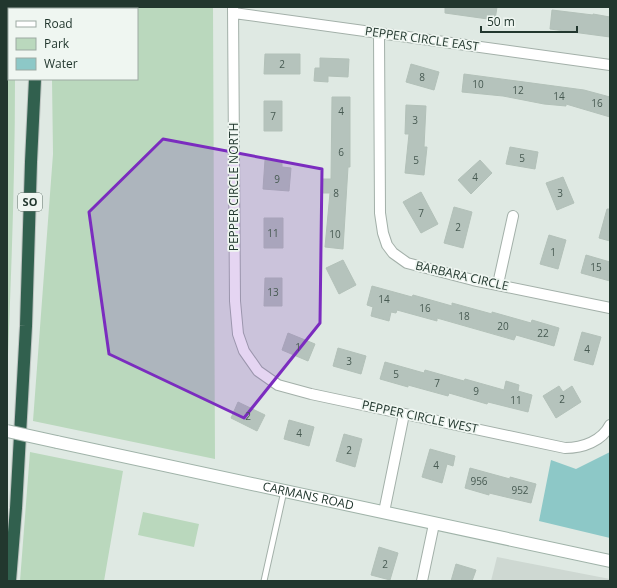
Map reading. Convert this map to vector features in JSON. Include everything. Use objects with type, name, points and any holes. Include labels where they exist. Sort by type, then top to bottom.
[{"type":"highway","name":"SO","points":[[10,581],[16,508],[26,326],[35,80]]},
{"type":"street","name":"PEPPER CIRCLE EAST","points":[[234,10],[379,33],[610,65]]},
{"type":"street","name":"PEPPER CIRCLE NORTH","points":[[234,10],[235,301],[238,334],[244,351],[252,363]]},
{"type":"street","name":"BARBARA CIRCLE","points":[[379,33],[380,213],[383,233],[387,245],[393,253],[407,263],[473,280],[610,308]]},
{"type":"street","points":[[498,284],[513,216]]},
{"type":"street","name":"PEPPER CIRCLE WEST","points":[[252,363],[258,371],[278,384],[311,394],[565,448],[574,448],[587,445],[602,436],[610,425]]},
{"type":"street","points":[[384,512],[404,414]]},
{"type":"street","name":"CARMANS ROAD","points":[[7,431],[610,561]]},
{"type":"street","points":[[422,581],[434,524]]},
{"type":"lane","points":[[264,581],[284,491]]},
{"type":"highlighted area","points":[[163,139],[322,169],[320,323],[244,418],[109,354],[89,212]]},
{"type":"shaded area","points":[[497,557],[610,579],[610,581],[491,581]]},
{"type":"green space","points":[[7,7],[15,7],[8,8],[8,80],[15,80],[15,117],[14,192],[7,380]]},
{"type":"green space","points":[[213,7],[215,459],[33,421],[53,154],[52,80],[138,80],[138,8],[51,8]]},
{"type":"green space","points":[[30,452],[123,471],[104,581],[20,581]]},
{"type":"green space","points":[[143,512],[199,524],[194,547],[138,535]]},
{"type":"water","points":[[610,452],[610,538],[539,521],[551,460],[576,469]]},
{"type":"building","points":[[445,7],[497,7],[495,20],[445,13]]},
{"type":"building","points":[[552,10],[610,17],[610,37],[550,29]]},
{"type":"building","points":[[265,54],[300,54],[300,74],[264,74]]},
{"type":"building","points":[[320,58],[349,59],[348,77],[328,76],[328,82],[314,81],[315,68],[320,68]]},
{"type":"building","points":[[411,64],[439,72],[434,90],[406,82]]},
{"type":"building","points":[[464,74],[584,90],[610,97],[610,117],[566,104],[566,106],[544,104],[503,96],[462,92]]},
{"type":"building","points":[[332,97],[350,97],[350,167],[348,167],[343,249],[325,247],[330,193],[321,193],[322,179],[331,179]]},
{"type":"building","points":[[264,101],[282,101],[282,131],[264,131]]},
{"type":"building","points":[[406,105],[426,106],[424,147],[427,147],[424,175],[405,173],[409,134],[405,134]]},
{"type":"building","points":[[510,147],[538,152],[535,169],[506,164]]},
{"type":"building","points":[[265,160],[282,161],[282,167],[291,168],[289,191],[263,189]]},
{"type":"building","points":[[480,160],[492,173],[471,194],[458,180]]},
{"type":"building","points":[[563,177],[574,203],[557,210],[546,183]]},
{"type":"building","points":[[421,192],[438,224],[421,233],[403,202]]},
{"type":"building","points":[[454,207],[472,212],[463,248],[444,243]]},
{"type":"building","points":[[607,209],[610,209],[610,241],[599,238]]},
{"type":"building","points":[[264,218],[283,218],[283,248],[264,248]]},
{"type":"building","points":[[549,235],[566,240],[558,269],[540,264]]},
{"type":"building","points":[[586,255],[610,262],[610,281],[581,273]]},
{"type":"building","points":[[343,260],[356,285],[339,294],[326,268]]},
{"type":"building","points":[[265,278],[282,278],[282,306],[264,306]]},
{"type":"building","points":[[372,286],[412,297],[413,295],[452,306],[452,303],[531,323],[532,320],[559,328],[554,346],[516,335],[514,340],[437,318],[437,321],[397,310],[396,313],[391,312],[389,321],[371,316],[373,307],[367,305]]},
{"type":"building","points":[[582,332],[601,337],[593,365],[574,360]]},
{"type":"building","points":[[288,333],[315,344],[308,361],[282,350]]},
{"type":"building","points":[[338,348],[366,356],[361,374],[333,366]]},
{"type":"building","points":[[385,362],[424,373],[425,370],[464,381],[465,379],[504,390],[506,381],[519,385],[518,391],[532,395],[528,412],[488,402],[487,404],[449,393],[448,396],[380,379]]},
{"type":"building","points":[[559,386],[563,392],[572,386],[581,402],[556,418],[543,396]]},
{"type":"building","points":[[238,402],[265,415],[257,431],[231,418]]},
{"type":"building","points":[[289,420],[314,427],[309,446],[284,439]]},
{"type":"building","points":[[344,434],[362,439],[355,467],[336,461]]},
{"type":"building","points":[[430,449],[455,456],[453,466],[447,464],[442,483],[422,477]]},
{"type":"building","points":[[470,468],[510,479],[510,477],[536,484],[531,503],[489,493],[489,495],[465,488]]},
{"type":"building","points":[[379,547],[398,553],[390,580],[371,575]]},
{"type":"building","points":[[456,564],[476,570],[472,581],[451,581]]}]
